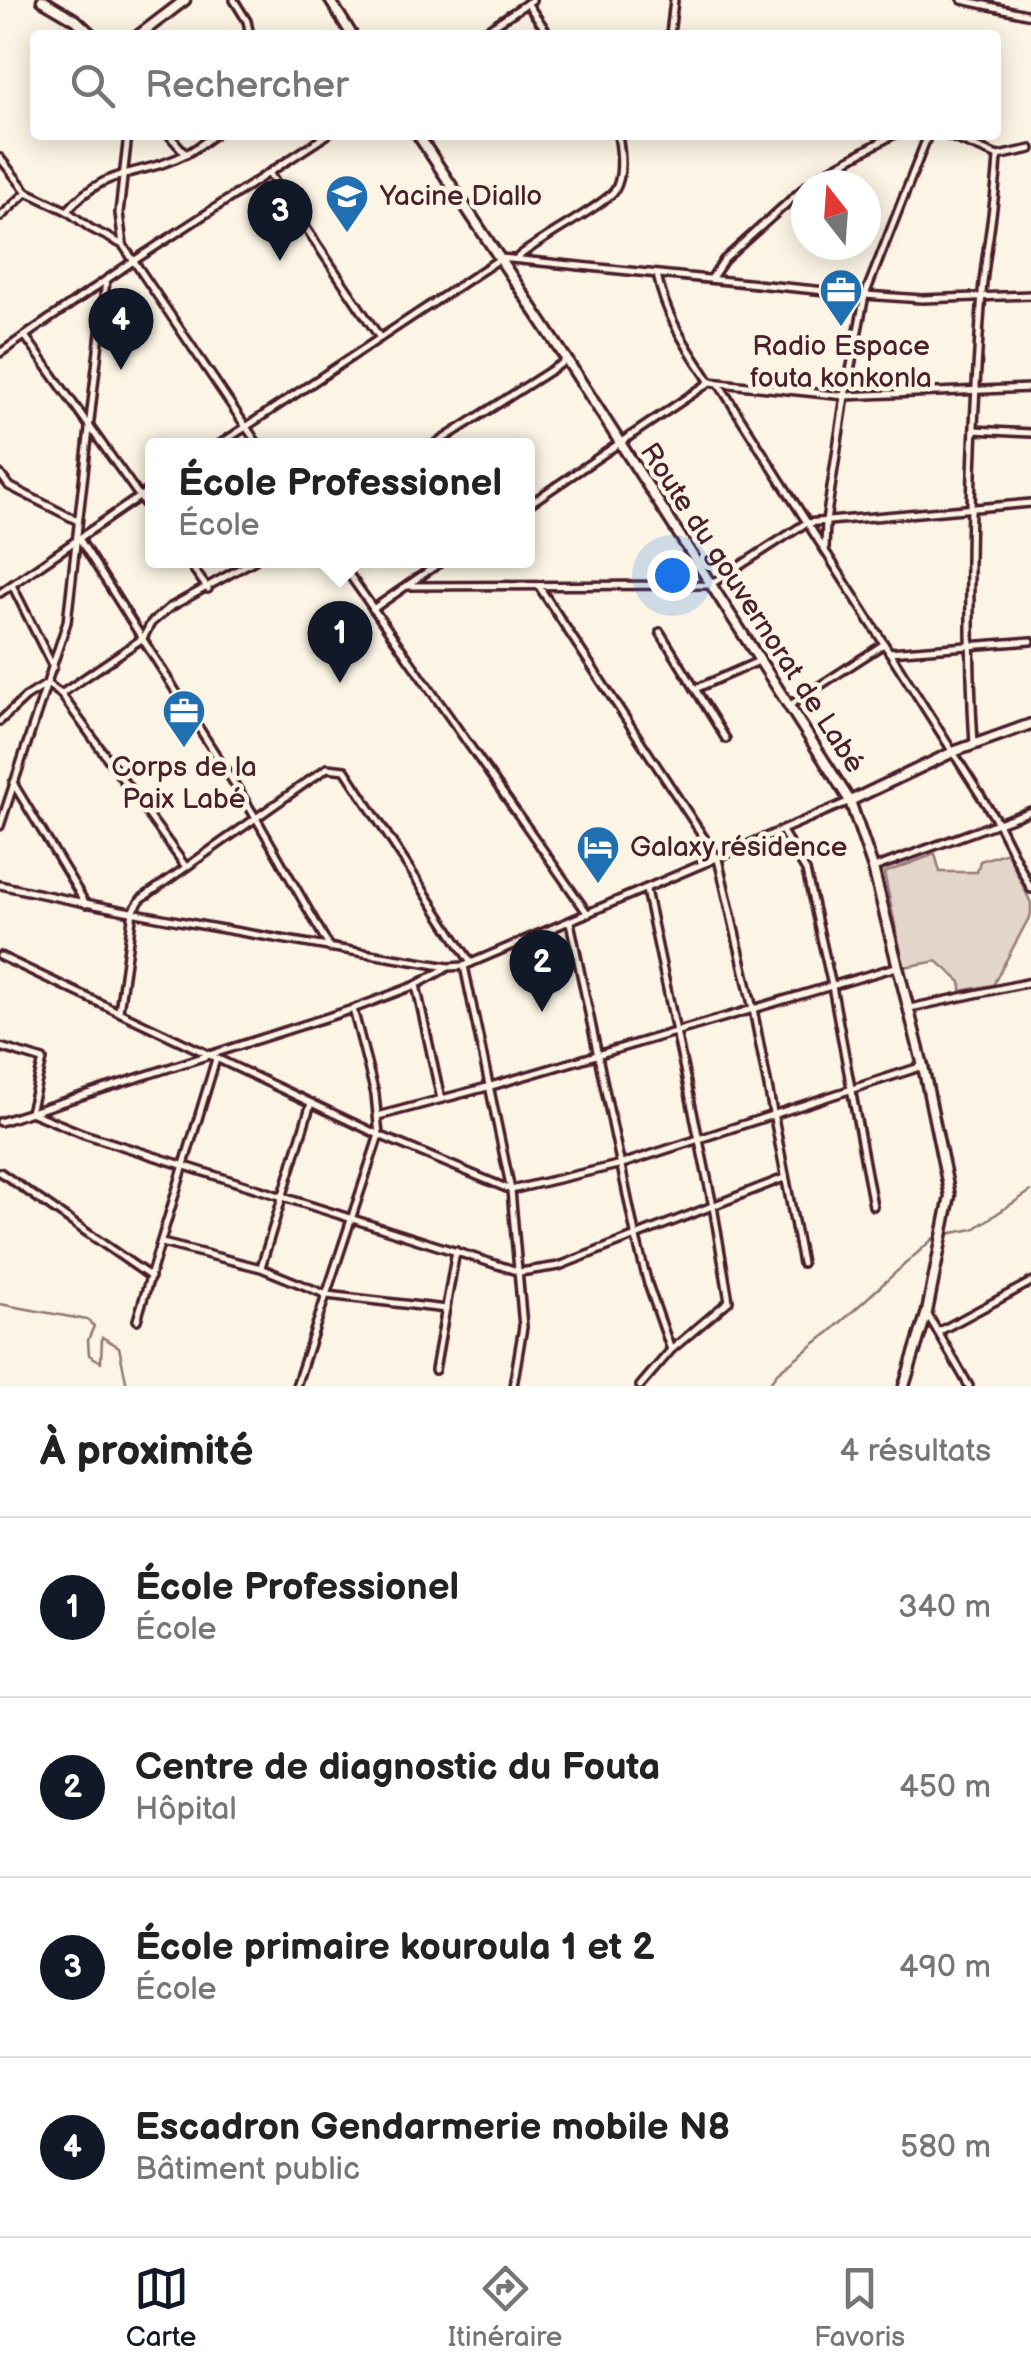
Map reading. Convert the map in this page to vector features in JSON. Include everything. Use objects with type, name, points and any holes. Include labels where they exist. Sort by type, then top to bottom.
[{"type":"street","points":[[42,0],[87,30]]},
{"type":"street","points":[[152,30],[184,0]]},
{"type":"street","points":[[234,0],[249,30]]},
{"type":"street","points":[[330,0],[349,30]]},
{"type":"street","points":[[671,30],[674,0]]},
{"type":"street","points":[[962,0],[1031,15]]},
{"type":"street","points":[[487,30],[530,2],[547,30]]},
{"type":"street","points":[[127,140],[119,213],[123,245],[254,438]]},
{"type":"street","points":[[173,140],[186,154]]},
{"type":"street","points":[[67,211],[83,192],[122,172],[186,154],[207,140]]},
{"type":"street","points":[[0,354],[319,140]]},
{"type":"street","name":"Route du gouvernorat de Labé","points":[[421,140],[850,801],[872,868],[923,1066],[950,1196],[927,1312],[904,1386]]},
{"type":"street","points":[[516,258],[613,194],[620,178],[618,140]]},
{"type":"street","points":[[872,140],[874,144]]},
{"type":"street","points":[[833,170],[883,140]]},
{"type":"street","points":[[825,552],[826,520],[845,396],[865,295],[926,140]]},
{"type":"street","points":[[958,140],[998,156],[1031,149]]},
{"type":"street","points":[[974,745],[968,646],[974,430],[982,297],[996,203],[998,156]]},
{"type":"street","points":[[0,158],[27,192],[123,245]]},
{"type":"street","points":[[268,173],[380,338]]},
{"type":"street","points":[[0,217],[27,192]]},
{"type":"street","points":[[711,280],[724,260],[791,200]]},
{"type":"street","points":[[229,438],[501,258],[865,295],[922,299],[1031,296]]},
{"type":"street","points":[[657,274],[662,301],[674,328],[710,382],[845,396],[1031,388]]},
{"type":"street","points":[[0,826],[67,622],[106,280]]},
{"type":"street","points":[[25,336],[145,504]]},
{"type":"street","points":[[445,438],[567,360]]},
{"type":"street","points":[[535,499],[710,382]]},
{"type":"street","points":[[719,384],[998,823],[1031,889]]},
{"type":"street","points":[[974,430],[1031,433]]},
{"type":"street","points":[[0,474],[9,486],[79,522]]},
{"type":"street","points":[[0,593],[145,493]]},
{"type":"street","points":[[407,586],[710,585],[806,523],[1031,503]]},
{"type":"street","points":[[78,537],[256,818],[330,948]]},
{"type":"street","points":[[193,568],[208,589]]},
{"type":"street","points":[[60,694],[143,638],[152,623],[169,608],[242,568]]},
{"type":"street","points":[[345,568],[588,914]]},
{"type":"street","points":[[373,609],[433,568]]},
{"type":"street","points":[[12,585],[52,667]]},
{"type":"street","points":[[540,588],[718,859],[753,1009],[802,1262]]},
{"type":"street","points":[[660,632],[726,739]]},
{"type":"street","points":[[889,652],[1031,642]]},
{"type":"street","points":[[788,706],[884,644]]},
{"type":"street","points":[[695,690],[759,661]]},
{"type":"street","points":[[47,684],[60,694],[186,867]]},
{"type":"street","points":[[0,720],[47,684]]},
{"type":"street","points":[[0,885],[330,948],[448,967],[464,966],[718,859],[953,752],[1031,724]]},
{"type":"street","points":[[119,1012],[133,911],[141,899],[328,768],[344,770],[472,963]]},
{"type":"street","points":[[13,783],[86,904]]},
{"type":"street","points":[[872,868],[1031,811]]},
{"type":"street","points":[[782,830],[806,871],[873,1206]]},
{"type":"street","points":[[640,1386],[670,1350],[730,1301],[714,1206],[646,890]]},
{"type":"street","points":[[570,922],[636,1238],[670,1350]]},
{"type":"street","points":[[0,956],[379,1135],[511,1190],[622,1164],[923,1066]]},
{"type":"street","points":[[464,966],[511,1190],[523,1326],[513,1386]]},
{"type":"street","points":[[0,1122],[214,1057],[354,1009],[416,985],[448,967]]},
{"type":"street","points":[[378,1116],[896,967]]},
{"type":"street","points":[[907,1008],[1031,982]]},
{"type":"street","points":[[416,985],[441,1100]]},
{"type":"street","points":[[296,1386],[379,1135],[354,1009]]},
{"type":"street","points":[[0,1047],[43,1060],[30,1112]]},
{"type":"street","points":[[137,1320],[214,1057]]},
{"type":"street","points":[[261,1268],[311,1103]]},
{"type":"street","points":[[30,1112],[84,1134],[520,1272],[559,1266],[784,1178]]},
{"type":"street","points":[[0,1172],[151,1277]]},
{"type":"street","points":[[162,1243],[261,1268],[327,1296],[446,1309]]},
{"type":"street","points":[[435,1370],[456,1251]]},
{"type":"street","points":[[938,1332],[1031,1282]]},
{"type":"street","points":[[927,1312],[969,1386]]},
{"type":"shaded area","points":[[1007,852],[1031,903],[1031,914],[993,985],[961,991],[961,982],[937,961],[904,967],[884,873],[935,854],[940,872],[977,872],[980,861]]},
{"type":"waterway","points":[[767,1386],[778,1372],[831,1331],[936,1236],[974,1229],[1031,1191]]},
{"type":"waterway","points":[[0,1304],[87,1320],[94,1326],[88,1340],[89,1355],[101,1362],[102,1337],[119,1347],[127,1386]]},
{"type":"place","name":"Yacine Diallo","points":[[347,234]]},
{"type":"place","name":"École primaire kouroula 1 et 2","points":[[280,261]]},
{"type":"place","name":"Radio Espace fouta konkonla","points":[[841,328]]},
{"type":"place","name":"Escadron Gendarmerie mobile N8","points":[[121,370]]},
{"type":"place","name":"École Professionel","points":[[340,683]]},
{"type":"place","name":"Corps de la Paix Labé","points":[[184,749]]},
{"type":"place","name":"Galaxy résidence","points":[[598,885]]},
{"type":"place","name":"Centre de diagnostic du Fouta","points":[[542,1012]]}]
